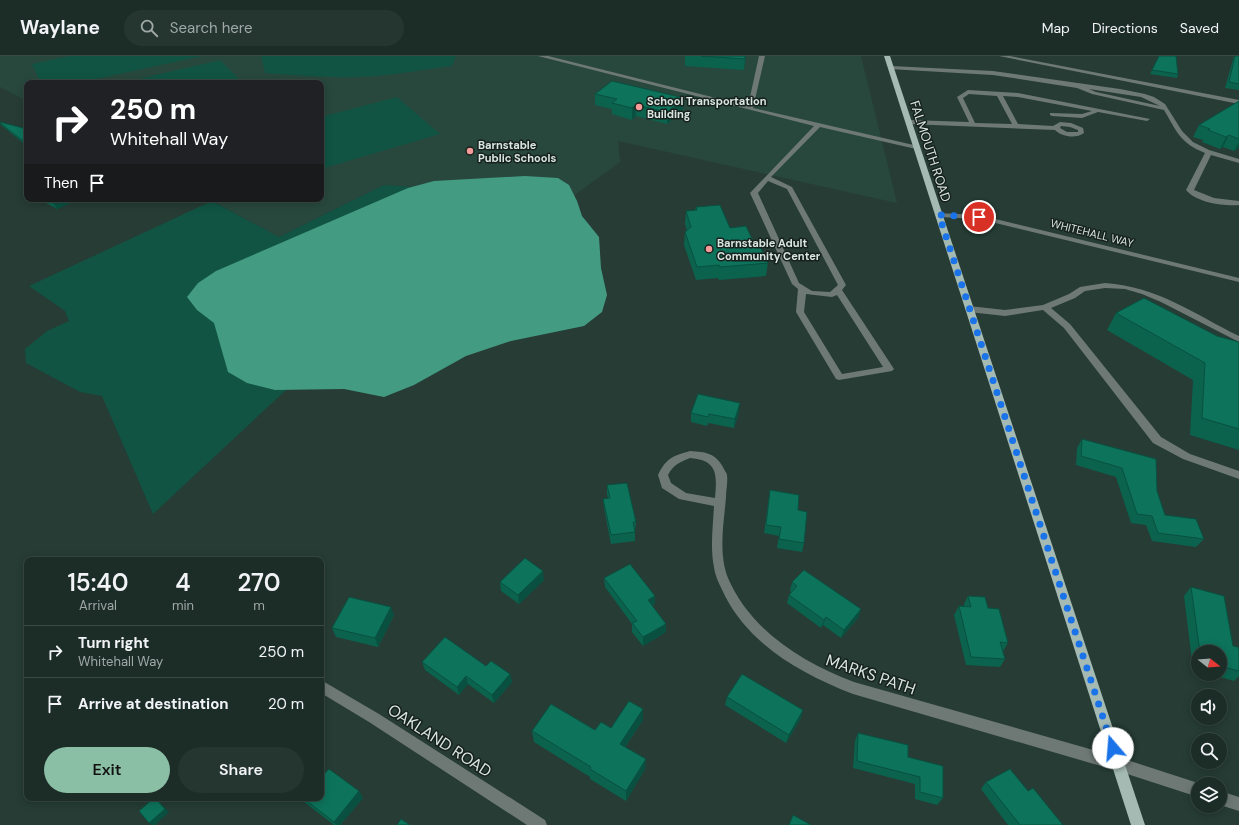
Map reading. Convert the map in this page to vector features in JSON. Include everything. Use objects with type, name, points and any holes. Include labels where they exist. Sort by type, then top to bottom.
[{"type":"main road","name":"FALMOUTH ROAD","points":[[887,56],[1138,825]]},
{"type":"street","points":[[541,56],[818,126],[916,148]]},
{"type":"street","points":[[750,109],[762,56]]},
{"type":"street","points":[[1002,56],[1050,63],[1239,102]]},
{"type":"street","points":[[891,68],[994,73],[1078,86],[1094,92],[1166,109],[1179,132],[1189,142],[1209,152],[1239,161]]},
{"type":"street","points":[[974,124],[960,97],[968,92],[1018,95],[1147,119]]},
{"type":"street","points":[[999,94],[1016,126]]},
{"type":"street","points":[[909,122],[1058,126],[1052,114],[1041,99]]},
{"type":"street","points":[[1052,114],[1086,116],[1093,114],[1097,110]]},
{"type":"street","points":[[767,178],[790,188],[842,285],[832,295],[810,293],[796,284],[754,193],[767,178],[818,126]]},
{"type":"street","points":[[1209,152],[1190,190],[1197,195],[1217,201],[1234,204],[1239,203]]},
{"type":"street","name":"WHITEHALL WAY","points":[[939,215],[979,217],[1239,280]]},
{"type":"street","points":[[969,309],[1005,313],[1045,308],[1070,297],[1081,290],[1099,286],[1129,288],[1148,293],[1168,301],[1239,338]]},
{"type":"street","points":[[802,288],[800,312],[838,377],[889,369],[838,289]]},
{"type":"street","points":[[1045,308],[1067,326],[1157,440],[1170,449],[1193,460],[1239,475]]},
{"type":"street","name":"MARKS PATH","points":[[720,503],[683,496],[674,492],[667,486],[664,478],[665,470],[669,464],[680,456],[690,455],[700,456],[713,462],[719,468],[722,475],[718,549],[720,568],[725,584],[746,618],[763,636],[801,664],[826,678],[859,690],[1118,764],[1191,788]]},
{"type":"street","name":"OAKLAND ROAD","points":[[324,688],[374,718],[540,825]]},
{"type":"street","points":[[1227,800],[1239,804]]},
{"type":"shaded area","name":"Barnstable Public Schools","points":[[0,56],[861,56],[897,203],[618,141],[620,162],[572,197],[384,185],[279,237],[215,202],[324,202],[324,80],[24,80],[24,99],[0,87]]},
{"type":"shaded area","points":[[70,56],[202,56],[92,80],[40,80],[32,64]]},
{"type":"shaded area","points":[[261,56],[456,56],[452,66],[404,73],[345,77],[265,73]]},
{"type":"shaded area","points":[[220,60],[240,80],[135,80]]},
{"type":"shaded area","points":[[397,97],[440,134],[324,168],[324,116]]},
{"type":"shaded area","points":[[525,176],[558,178],[569,185],[582,216],[599,237],[601,268],[607,295],[602,312],[584,326],[511,341],[466,356],[414,385],[384,397],[344,389],[275,390],[247,383],[228,372],[214,323],[197,310],[187,297],[198,283],[216,271],[408,188],[434,181]]},
{"type":"shaded area","points":[[384,185],[572,197],[317,361],[153,514],[102,396],[80,392],[26,363],[25,349],[47,331],[69,321],[65,311],[29,286],[210,202],[214,202],[279,237]]},
{"type":"building","points":[[701,56],[745,56],[745,59]]},
{"type":"building","points":[[1159,56],[1176,56],[1178,74],[1152,70]]},
{"type":"building","points":[[1235,56],[1239,56],[1239,84],[1229,82]]},
{"type":"building","points":[[612,81],[684,98],[667,112],[636,105],[632,108],[612,103],[617,99],[595,94]]},
{"type":"building","points":[[1239,101],[1239,139],[1229,135],[1226,137],[1199,125]]},
{"type":"building","points":[[0,123],[24,128],[24,142]]},
{"type":"building","name":"Barnstable Adult Community Center","points":[[720,205],[730,228],[746,226],[753,241],[757,240],[768,263],[720,267],[719,265],[697,267],[685,232],[691,227],[686,211],[697,210],[696,207]]},
{"type":"building","points":[[1144,298],[1217,336],[1239,342],[1239,429],[1202,418],[1205,363],[1116,313]]},
{"type":"building","points":[[698,394],[740,403],[735,419],[709,414],[708,417],[691,413]]},
{"type":"building","points":[[1082,439],[1156,459],[1157,491],[1165,515],[1196,519],[1204,539],[1158,533],[1152,516],[1137,514],[1122,468],[1081,456]]},
{"type":"building","points":[[627,483],[636,522],[633,522],[635,532],[611,535],[603,499],[610,498],[607,485]]},
{"type":"building","points":[[770,490],[799,495],[798,510],[807,512],[804,543],[779,539],[781,527],[766,525]]},
{"type":"building","points":[[525,558],[543,571],[518,595],[500,582]]},
{"type":"building","points":[[630,564],[655,596],[648,600],[666,624],[643,637],[632,623],[637,621],[604,578]]},
{"type":"building","points":[[804,570],[861,609],[844,630],[826,617],[824,620],[789,595],[797,586],[792,582]]},
{"type":"building","points":[[1191,587],[1224,596],[1233,646],[1238,647],[1239,650],[1239,671],[1227,668],[1227,645],[1199,645]]},
{"type":"building","points":[[968,596],[985,597],[988,608],[999,609],[1008,643],[1000,642],[1005,659],[971,657],[959,606],[971,607]]},
{"type":"building","points":[[349,597],[391,607],[375,638],[332,628]]},
{"type":"building","points":[[445,637],[486,666],[491,661],[510,674],[492,695],[466,676],[457,687],[422,662]]},
{"type":"building","points":[[742,674],[803,710],[789,735],[727,697]]},
{"type":"building","points":[[629,701],[643,709],[620,744],[646,759],[626,791],[590,769],[591,767],[532,731],[551,704],[595,730],[601,722],[611,728]]},
{"type":"building","points":[[858,733],[908,745],[908,757],[943,766],[943,798],[920,792],[920,777],[857,761]]},
{"type":"building","points":[[329,769],[359,791],[334,822],[307,801],[324,801],[324,774]]},
{"type":"building","points":[[1010,769],[1028,791],[1033,788],[1063,825],[1020,825],[986,782]]},
{"type":"building","points":[[151,801],[158,801],[165,809],[149,823],[139,811]]},
{"type":"building","points":[[793,815],[811,825],[789,825]]},
{"type":"building","points":[[401,819],[410,825],[397,825]]},
{"type":"place","name":"School Transportation Building","points":[[639,107]]},
{"type":"place","name":"Barnstable Public Schools","points":[[470,151]]},
{"type":"place","name":"Barnstable Adult Community Center","points":[[709,249]]},
{"type":"route","points":[[979,217],[939,215],[1113,748]]}]
